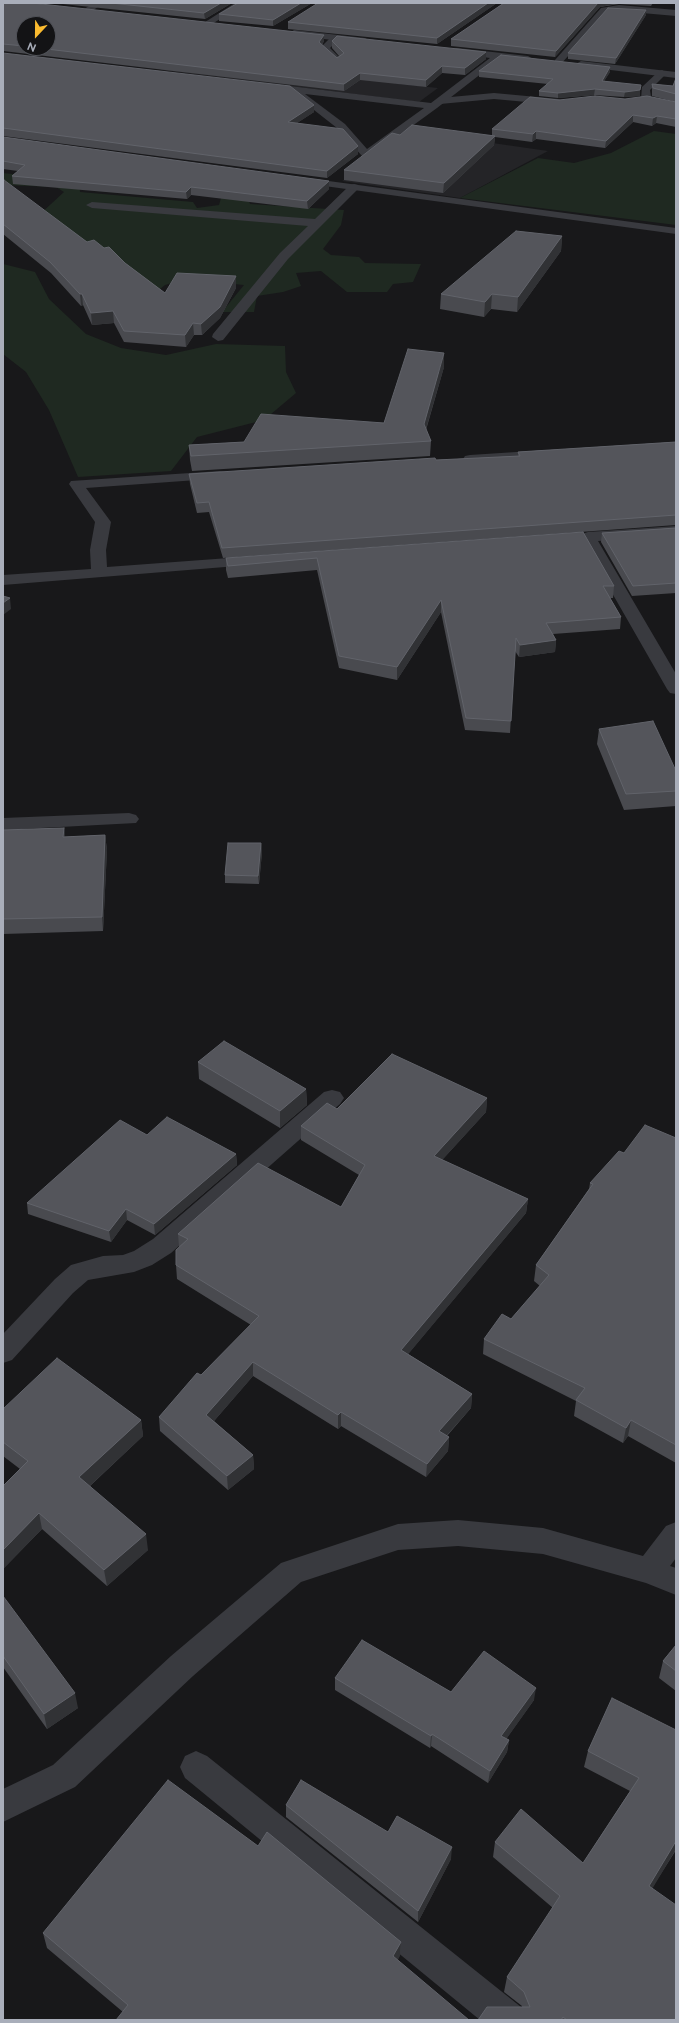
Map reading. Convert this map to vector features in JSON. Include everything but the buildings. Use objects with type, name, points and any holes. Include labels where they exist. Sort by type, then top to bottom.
[{"type":"street","points":[[221,25],[202,23],[241,3]]},
{"type":"street","points":[[82,10],[101,8]]},
{"type":"street","points":[[676,14],[619,8],[604,10],[555,61],[676,75]]},
{"type":"street","points":[[283,32],[372,42]]},
{"type":"street","points":[[335,38],[325,48],[337,60]]},
{"type":"street","points":[[447,50],[536,59]]},
{"type":"street","points":[[356,162],[498,56]]},
{"type":"street","points":[[662,73],[645,89],[642,100],[676,106]]},
{"type":"street","points":[[254,85],[437,103],[494,96],[558,103],[572,101]]},
{"type":"street","points":[[293,89],[341,126],[366,154]]},
{"type":"street","points":[[329,184],[340,175]]},
{"type":"street","points":[[290,179],[676,231]]},
{"type":"street","points":[[218,338],[284,256],[354,188]]},
{"type":"street","points":[[92,205],[318,222]]},
{"type":"street","points":[[453,460],[564,453]]},
{"type":"street","points":[[99,573],[98,550],[103,522],[76,484],[234,474]]},
{"type":"street","points":[[676,531],[580,537],[676,688]]},
{"type":"street","points":[[3,580],[272,560]]},
{"type":"street","points":[[3,824],[129,820]]},
{"type":"street","points":[[3,1352],[64,1286],[80,1272],[103,1266],[125,1265],[143,1258],[162,1246],[332,1098]]},
{"type":"street","points":[[3,1806],[64,1776],[182,1666],[291,1572],[398,1537],[458,1533],[543,1541],[650,1571],[676,1582]]},
{"type":"street","points":[[650,1571],[676,1536]]},
{"type":"street","points":[[196,1767],[508,2020]]},
{"type":"shaded area","points":[[227,29],[314,63],[399,84],[438,88],[419,102],[160,70]]},
{"type":"shaded area","points":[[654,131],[676,134],[676,225],[460,198],[538,158],[574,163],[611,153]]},
{"type":"shaded area","points":[[416,132],[548,151],[460,198],[342,181]]},
{"type":"shaded area","points":[[3,173],[79,181],[80,192],[193,202],[197,208],[219,205],[221,198],[248,198],[250,204],[344,210],[341,225],[323,249],[331,255],[359,257],[365,263],[421,264],[413,282],[393,284],[387,292],[347,292],[321,271],[296,273],[301,286],[283,292],[257,296],[254,312],[222,312],[244,285],[223,283],[197,276],[165,285],[154,294],[38,216],[64,192],[56,187],[3,185]]},
{"type":"shaded area","points":[[3,264],[35,272],[49,299],[86,334],[121,348],[166,355],[216,344],[285,346],[286,372],[296,393],[264,420],[197,437],[171,471],[78,477],[49,410],[26,372],[3,354]]}]
